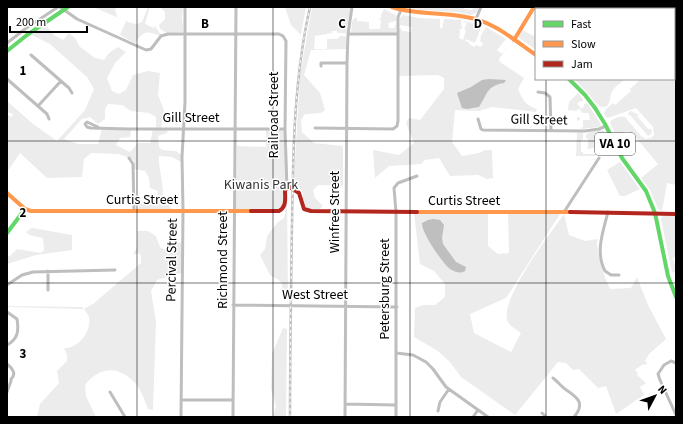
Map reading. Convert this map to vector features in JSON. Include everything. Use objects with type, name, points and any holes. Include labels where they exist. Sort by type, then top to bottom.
[{"type":"street","points":[[7,43],[25,29],[60,8],[68,7]]},
{"type":"street","name":"Percival Street","points":[[182,417],[182,157],[184,128],[185,7]]},
{"type":"street","name":"Richmond Street","points":[[233,417],[236,7]]},
{"type":"street","name":"Winfree Street","points":[[345,417],[347,63],[348,34],[352,7]]},
{"type":"street","points":[[392,7],[422,14],[463,16],[476,19],[491,25],[535,54]]},
{"type":"street","points":[[476,19],[481,7]]},
{"type":"street","points":[[514,40],[534,7]]},
{"type":"street","points":[[60,8],[146,50],[151,49],[163,35],[236,34]]},
{"type":"street","points":[[7,51],[60,8]]},
{"type":"street","points":[[315,128],[393,129],[396,126],[398,121],[398,17],[400,10]]},
{"type":"street","name":"Railroad Street","points":[[236,34],[279,34],[284,37],[286,44],[285,129],[287,188],[285,190],[284,209]]},
{"type":"street","points":[[348,34],[398,34]]},
{"type":"street","points":[[31,55],[69,88],[72,93]]},
{"type":"street","points":[[321,66],[322,63],[347,63]]},
{"type":"street","points":[[7,79],[47,114],[49,119]]},
{"type":"street","name":"VA 10","points":[[570,80],[590,100],[606,126],[622,158],[646,191],[655,213],[668,276],[676,297]]},
{"type":"street","points":[[38,106],[61,81]]},
{"type":"street","points":[[538,92],[546,94],[551,99],[551,131]]},
{"type":"street","name":"Gill Street","points":[[478,119],[481,129],[483,130],[585,131],[599,129],[606,126]]},
{"type":"street","name":"Gill Street","points":[[98,128],[285,129]]},
{"type":"street","points":[[129,158],[133,164],[134,211]]},
{"type":"street","points":[[563,212],[599,158]]},
{"type":"street","name":"Petersburg Street","points":[[396,417],[397,307],[396,212],[394,186],[401,181],[417,176]]},
{"type":"street","name":"Curtis Street","points":[[287,188],[291,188],[298,192],[302,207],[307,211],[608,212],[676,214]]},
{"type":"street","points":[[7,193],[25,209],[7,233]]},
{"type":"street","name":"Curtis Street","points":[[25,209],[31,211],[276,212],[284,209]]},
{"type":"street","points":[[608,212],[600,242],[601,257],[605,272],[611,275],[619,275]]},
{"type":"street","points":[[7,285],[27,273],[48,271],[115,270]]},
{"type":"street","points":[[48,271],[48,290]]},
{"type":"street","name":"West Street","points":[[233,305],[397,307]]},
{"type":"street","points":[[7,312],[17,319],[18,330],[14,340],[7,345]]},
{"type":"street","points":[[396,353],[413,355],[426,362],[449,390],[488,417]]},
{"type":"street","points":[[676,363],[670,361],[667,362],[658,374],[676,416]]},
{"type":"street","points":[[7,364],[14,373],[7,392]]},
{"type":"street","points":[[553,378],[578,398],[578,412],[574,417]]},
{"type":"street","points":[[438,411],[440,402],[449,390]]},
{"type":"street","points":[[110,392],[125,417]]},
{"type":"street","points":[[182,400],[233,400]]},
{"type":"street","points":[[345,404],[396,405]]},
{"type":"street","points":[[473,417],[478,410]]},
{"type":"street","points":[[542,414],[546,417]]},
{"type":"green space","points":[[93,7],[117,7],[115,10],[117,17],[137,24],[142,22],[148,7],[150,7],[145,24],[154,28],[155,26],[161,35],[148,32],[140,36],[135,43],[120,35],[126,21]]},
{"type":"green space","points":[[183,7],[183,32],[167,33],[160,29],[159,25],[165,19],[165,12],[161,8]]},
{"type":"green space","points":[[285,7],[306,7],[301,35],[291,25]]},
{"type":"green space","points":[[312,7],[351,7],[346,33],[337,33],[337,31],[332,31],[332,33],[315,36],[314,49],[327,49],[327,39],[337,39],[340,36],[345,36],[346,49],[311,50],[304,75],[320,93],[325,110],[321,113],[305,114],[301,120],[302,132],[314,143],[343,146],[343,186],[318,185],[313,190],[315,198],[323,206],[317,211],[304,208],[302,198],[303,193],[294,179],[300,75]]},
{"type":"green space","points":[[406,7],[464,7],[464,9],[472,10],[474,7],[479,7],[477,12],[472,15],[457,12],[407,9]]},
{"type":"green space","points":[[676,7],[676,185],[667,183],[662,211],[658,209],[650,190],[641,178],[658,164],[633,134],[627,131],[616,136],[610,122],[616,118],[625,117],[641,136],[646,139],[651,138],[654,135],[653,127],[636,108],[608,118],[604,114],[606,109],[613,103],[615,105],[631,91],[630,89],[640,80],[675,80],[675,8],[661,8]]},
{"type":"green space","points":[[384,9],[396,15],[396,21],[388,23],[389,28],[395,28],[396,25],[396,34],[351,32],[352,21],[355,18],[357,18],[357,21],[369,22],[369,29],[380,29],[381,20],[378,19],[381,18]]},
{"type":"green space","points":[[403,15],[440,19],[440,28],[442,29],[444,19],[461,20],[462,29],[459,29],[459,38],[463,40],[466,30],[464,29],[467,23],[464,21],[481,25],[475,43],[466,39],[465,41],[469,42],[469,44],[474,47],[476,45],[481,47],[483,43],[480,41],[480,37],[486,27],[506,39],[497,50],[502,54],[511,43],[499,59],[500,62],[524,78],[518,89],[525,102],[537,109],[536,112],[492,107],[479,111],[455,110],[452,142],[462,156],[479,153],[485,150],[492,150],[493,178],[487,179],[478,175],[450,176],[439,158],[425,160],[421,164],[389,166],[375,178],[373,150],[399,155],[414,143],[406,123],[409,118],[420,120],[444,89],[444,78],[438,75],[399,76],[399,30],[401,28],[402,31],[411,32],[412,27],[400,25],[400,18]]},
{"type":"green space","points":[[46,25],[54,35],[63,40],[69,33],[76,39],[79,46],[95,58],[104,60],[109,53],[118,47],[126,52],[115,63],[107,78],[112,91],[119,94],[126,90],[133,75],[148,71],[160,73],[158,95],[164,110],[161,128],[156,127],[156,117],[149,113],[131,111],[122,105],[108,104],[105,109],[105,119],[98,124],[90,117],[82,119],[64,139],[78,144],[98,144],[102,129],[131,130],[130,137],[120,138],[116,145],[130,152],[138,143],[150,143],[153,129],[168,129],[167,133],[158,136],[159,147],[162,150],[176,151],[181,155],[181,162],[172,157],[159,156],[159,167],[163,189],[162,200],[173,210],[138,209],[140,204],[154,204],[157,201],[158,191],[150,188],[149,178],[145,171],[134,169],[134,160],[119,154],[91,153],[84,159],[82,177],[47,178],[20,153],[7,172],[7,115],[12,117],[13,114],[7,112],[7,101],[33,124],[57,141],[85,110],[94,89],[87,77],[50,44],[32,35]]},
{"type":"green space","points":[[522,30],[534,36],[535,34],[535,49],[519,38],[518,36]]},
{"type":"green space","points":[[576,80],[624,80],[613,90],[608,105],[603,107],[599,106]]},
{"type":"green space","points":[[578,93],[583,99],[582,102],[580,101],[577,104],[582,109],[584,104],[587,103],[601,125],[599,127],[581,129],[583,127],[583,120],[590,120],[589,113],[582,113],[580,109],[577,109],[577,111],[568,110],[569,102]]},
{"type":"green space","points":[[631,111],[639,115],[637,116],[648,129],[651,129],[652,132],[650,135],[648,136],[630,115],[628,115]]},
{"type":"green space","points":[[577,117],[580,117],[580,120],[577,121]]},
{"type":"green space","name":"Kiwanis Park","points":[[266,129],[284,129],[287,188],[281,211],[236,209],[237,146],[266,147]]},
{"type":"green space","points":[[601,130],[606,132],[613,148],[595,156],[576,156],[577,132],[583,133],[583,140],[581,140],[581,152],[583,152],[583,154],[596,154],[596,150],[594,150],[594,148],[586,149],[588,148],[588,139],[586,138],[586,135],[588,133]]},
{"type":"green space","points":[[620,162],[640,189],[625,196],[620,196],[607,170]]},
{"type":"green space","points":[[287,195],[288,299],[283,298],[282,284],[279,280],[270,275],[260,255],[265,249],[267,236],[277,223],[284,218]]},
{"type":"green space","points":[[414,213],[488,213],[488,246],[498,254],[509,253],[508,214],[560,214],[506,298],[470,314],[474,333],[511,352],[521,333],[508,321],[507,309],[519,281],[528,265],[564,214],[569,235],[585,241],[597,239],[601,265],[610,289],[631,288],[637,277],[648,305],[666,339],[649,354],[645,361],[647,363],[645,365],[643,364],[635,370],[638,373],[637,375],[646,383],[640,387],[644,395],[616,414],[606,386],[598,388],[579,369],[573,370],[566,363],[558,362],[515,415],[461,377],[450,362],[438,351],[414,337],[415,308],[423,305],[435,305],[445,297],[445,284],[434,271],[420,264]]},
{"type":"green space","points":[[664,215],[676,216],[676,257],[673,258],[676,271],[672,273],[661,219]]},
{"type":"green space","points":[[32,228],[72,235],[72,250],[36,255],[7,264],[7,256],[10,256],[17,249],[41,253],[44,250],[43,238],[29,235],[26,232]]},
{"type":"green space","points":[[137,231],[148,231],[156,236],[160,247],[165,250],[181,242],[181,273],[157,280],[151,291],[156,322],[153,410],[148,409],[140,389],[130,378],[123,373],[110,370],[97,374],[85,385],[86,396],[96,417],[37,417],[40,404],[59,383],[57,371],[67,361],[67,355],[64,348],[74,346],[86,333],[89,317],[84,309],[93,304],[141,263],[141,256],[139,253],[133,255],[137,247]]},
{"type":"green space","points":[[7,306],[82,307],[84,309],[7,307]]},
{"type":"green space","points":[[283,328],[287,329],[286,417],[273,417],[276,406],[271,389],[272,354]]},
{"type":"shaded area","points":[[482,80],[506,80],[504,83],[494,86],[488,91],[479,107],[467,109],[462,108],[457,93]]},
{"type":"shaded area","points":[[433,219],[440,220],[444,225],[442,238],[443,244],[456,262],[466,267],[465,271],[458,272],[450,269],[433,248],[425,233],[422,223]]},
{"type":"railway","points":[[290,417],[292,197],[295,115],[301,61],[310,7]]},
{"type":"traffic: fast","points":[[7,51],[27,35],[68,7]]},
{"type":"traffic: fast","points":[[570,80],[595,108],[622,158],[646,191],[655,213],[668,276],[676,297]]},
{"type":"traffic: fast","points":[[7,233],[25,209]]},
{"type":"traffic: slow","points":[[392,7],[401,10],[457,15],[476,19],[503,32],[535,54]]},
{"type":"traffic: slow","points":[[514,40],[534,7]]},
{"type":"traffic: slow","points":[[7,193],[25,209],[31,211],[251,211]]},
{"type":"traffic: slow","points":[[417,212],[570,212]]},
{"type":"traffic: jam","points":[[251,211],[279,211],[284,205],[285,190],[290,187],[299,193],[304,209],[311,211],[417,212]]},
{"type":"traffic: jam","points":[[570,212],[676,214]]}]
